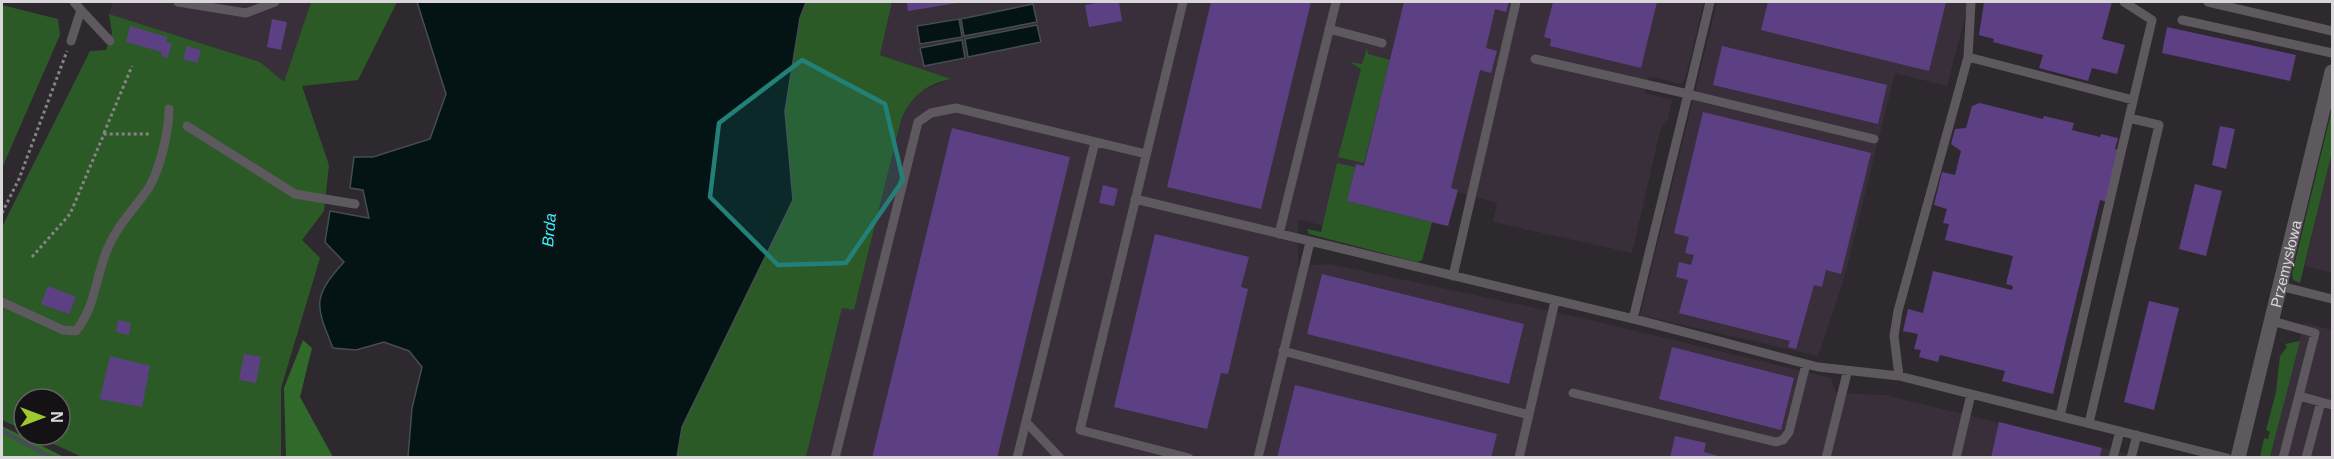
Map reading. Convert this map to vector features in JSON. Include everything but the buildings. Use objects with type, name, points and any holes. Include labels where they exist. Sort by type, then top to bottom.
[{"type":"street","name":"Przemysłowa","points":[[2238,458],[2332,72]]},
{"type":"lane","points":[[74,2],[110,40]]},
{"type":"lane","points":[[178,2],[246,13],[275,2]]},
{"type":"lane","points":[[1183,2],[1080,430],[1189,458]]},
{"type":"lane","points":[[1279,234],[1336,2]]},
{"type":"lane","points":[[1453,276],[1516,2]]},
{"type":"lane","points":[[1633,319],[1710,2]]},
{"type":"lane","points":[[1899,376],[1894,336],[1898,311],[1968,57],[1971,2]]},
{"type":"lane","points":[[2060,416],[2152,20],[2124,2]]},
{"type":"lane","points":[[2208,2],[2332,31]]},
{"type":"lane","points":[[71,41],[81,10]]},
{"type":"lane","points":[[2182,20],[2332,53]]},
{"type":"lane","points":[[1329,29],[1382,43]]},
{"type":"lane","points":[[1968,57],[2133,100]]},
{"type":"lane","points":[[1534,59],[1874,139]]},
{"type":"lane","points":[[835,458],[918,122],[931,113],[956,108],[1146,154]]},
{"type":"lane","points":[[2,302],[63,330],[76,331],[87,316],[107,250],[121,224],[149,186],[169,128],[169,110]]},
{"type":"lane","points":[[2089,423],[2159,124],[2129,118]]},
{"type":"lane","points":[[187,126],[295,194],[355,204]]},
{"type":"lane","points":[[1017,458],[1095,142]]},
{"type":"lane","points":[[1135,199],[1633,319],[1806,364],[1846,372],[1899,376],[2137,435],[2202,454],[2227,458]]},
{"type":"lane","points":[[1258,458],[1310,242]]},
{"type":"lane","points":[[2280,286],[2332,299]]},
{"type":"lane","points":[[1519,458],[1555,301]]},
{"type":"lane","points":[[2272,321],[2316,333],[2283,458]]},
{"type":"lane","points":[[1283,351],[1529,415]]},
{"type":"lane","points":[[1573,393],[1776,442],[1783,440],[1789,432],[1806,364]]},
{"type":"lane","points":[[1826,458],[1846,372]]},
{"type":"lane","points":[[1956,458],[1971,394]]},
{"type":"lane","points":[[2299,396],[2332,405]]},
{"type":"lane","points":[[2306,458],[2321,402]]},
{"type":"lane","points":[[1026,422],[1060,458]]},
{"type":"lane","points":[[2113,458],[2120,431]]},
{"type":"lane","points":[[2131,458],[2137,435]]},
{"type":"path","points":[[2,213],[19,179],[71,41]]},
{"type":"path","points":[[32,257],[70,214],[132,66]]},
{"type":"path","points":[[104,134],[149,134]]},
{"type":"highlighted area","points":[[802,60],[885,104],[903,180],[846,263],[778,265],[710,197],[719,123]]},
{"type":"shaded area","points":[[113,2],[311,2],[284,83],[260,62],[109,14]]},
{"type":"shaded area","points":[[892,2],[1704,2],[1685,80],[1680,84],[1649,76],[1645,93],[1672,100],[1668,120],[1661,127],[1632,253],[1493,222],[1497,203],[1457,192],[1448,226],[1432,223],[1425,253],[1298,219],[1298,266],[1330,264],[1582,318],[1831,378],[1836,393],[1885,395],[2140,457],[806,458],[842,308],[854,310],[901,120],[912,99],[921,91],[950,79],[880,55]]},
{"type":"shaded area","points":[[1717,2],[1969,2],[1947,86],[1895,73],[1845,275],[1818,356],[1640,315]]},
{"type":"shaded area","points":[[2332,152],[2332,273],[2305,266]]},
{"type":"shaded area","points":[[2304,323],[2332,330],[2332,457],[2270,458]]},
{"type":"green space","points":[[311,2],[397,2],[358,80],[302,86],[329,165],[324,211],[302,240],[320,258],[281,388],[281,457],[82,457],[60,447],[72,447],[72,387],[12,387],[12,425],[2,420],[2,227],[90,51],[106,50],[112,33],[109,14],[260,62],[284,82]]},
{"type":"green space","points":[[806,2],[892,2],[880,55],[951,79],[934,84],[920,92],[901,120],[854,310],[842,308],[806,457],[677,458],[682,427],[793,200],[785,111],[800,18]]},
{"type":"green space","points":[[2,5],[58,19],[60,35],[2,168]]},
{"type":"green space","points":[[1367,48],[1368,54],[1390,60],[1364,163],[1338,157],[1361,69],[1350,62],[1362,64]]},
{"type":"green space","points":[[2332,109],[2332,152],[2300,283],[2293,280],[2292,274]]},
{"type":"green space","points":[[1337,163],[1355,167],[1347,201],[1432,222],[1422,260],[1417,262],[1309,234],[1307,229],[1321,232]]},
{"type":"green space","points":[[303,340],[312,348],[300,397],[333,457],[286,457],[284,388]]},
{"type":"green space","points":[[2300,341],[2270,457],[2260,457],[2264,438],[2268,439],[2270,432],[2266,430],[2276,392],[2280,356],[2287,347],[2285,344]]},
{"type":"green space","points":[[2,426],[12,431],[12,447],[44,447],[64,457],[2,457]]},
{"type":"water","name":"Brda","points":[[417,2],[806,2],[800,18],[785,111],[793,200],[682,427],[677,457],[408,457],[412,408],[422,367],[409,351],[384,342],[356,350],[333,348],[320,312],[320,303],[326,285],[344,262],[325,242],[330,211],[369,218],[363,190],[350,188],[354,157],[373,157],[430,139],[446,94]]},
{"type":"water","points":[[1033,4],[1037,22],[964,36],[961,19]]},
{"type":"water","points":[[959,19],[962,37],[920,44],[917,26]]},
{"type":"water","points":[[1037,25],[1041,42],[968,57],[965,39]]},
{"type":"water","points":[[962,40],[965,58],[924,66],[920,48]]},
{"type":"waterway","points":[[2,431],[52,458]]}]
